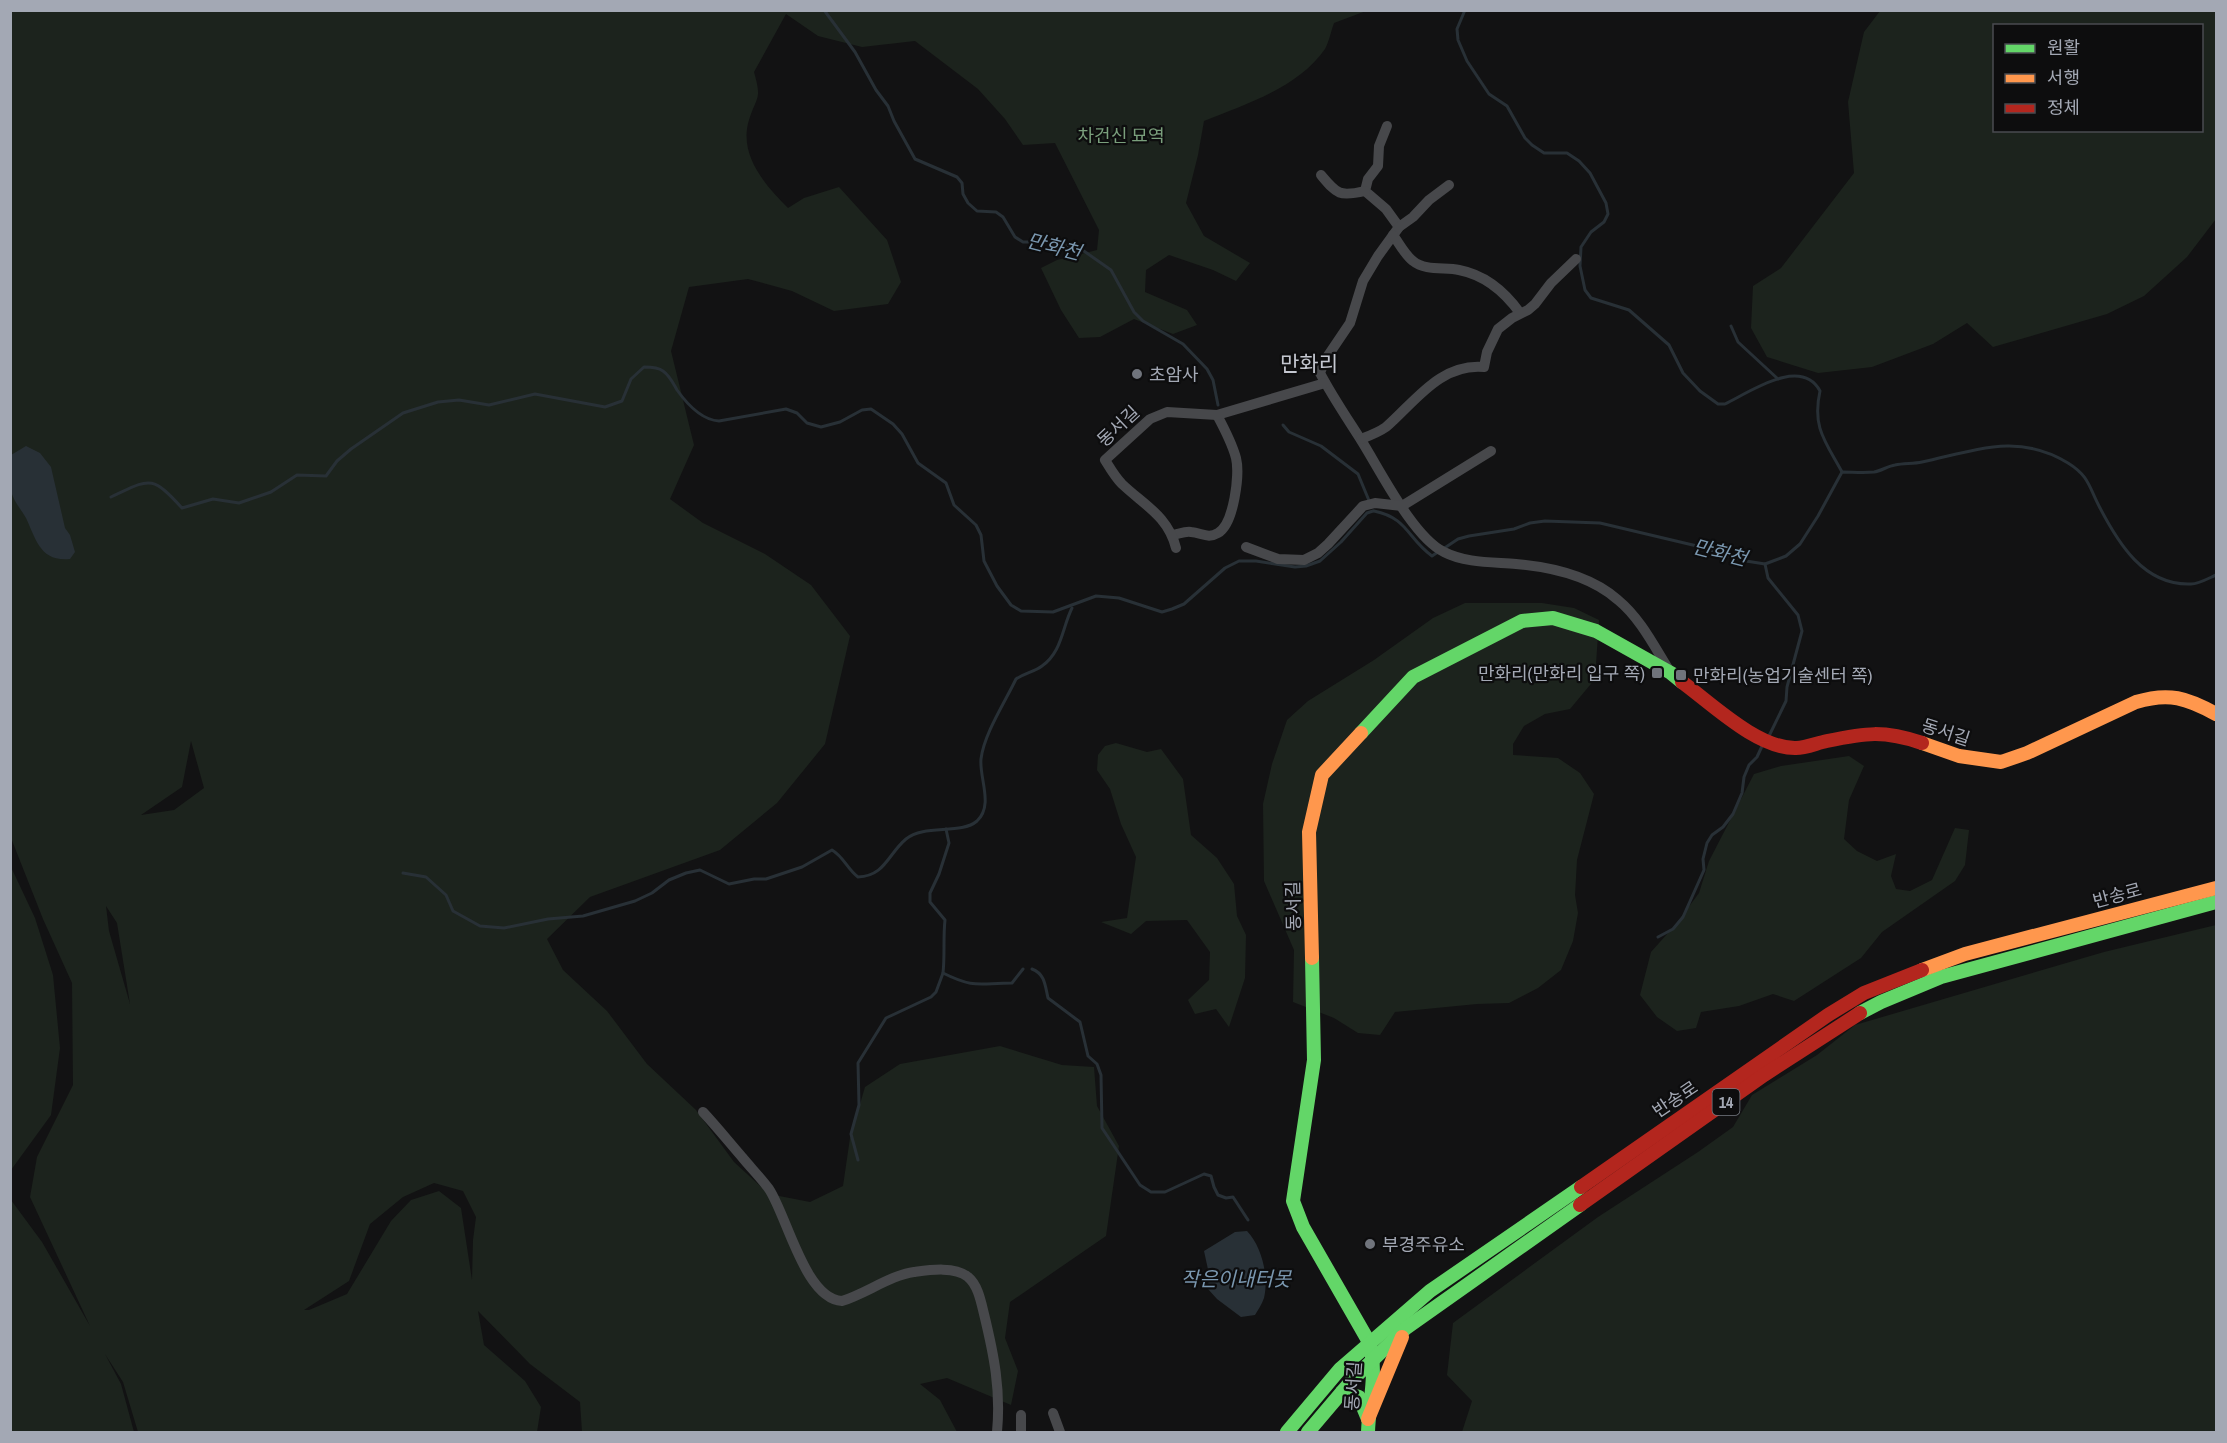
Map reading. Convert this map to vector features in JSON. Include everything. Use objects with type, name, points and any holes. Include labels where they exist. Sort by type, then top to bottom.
[{"type":"main road","name":"동서길","points":[[1368,1426],[1376,1369],[1375,1358],[1369,1342],[1303,1227],[1293,1201],[1314,1060],[1309,832],[1322,775],[1413,676],[1522,621],[1553,618],[1596,631],[1671,673],[1749,732],[1766,740],[1796,748],[1865,733],[1880,733],[1900,736],[1959,756],[2001,762],[2027,753],[2136,702],[2154,696],[2167,695],[2186,699],[2217,714]]},
{"type":"main road","name":"반송로","points":[[1287,1432],[1340,1369],[1430,1291],[1828,1015],[1864,993],[1965,954],[2217,888]]},
{"type":"main road","name":"반송로","points":[[1308,1432],[1341,1392],[1406,1328],[1764,1075],[1851,1018],[1913,988],[1981,965],[2217,902]]},
{"type":"main road","points":[[1368,1426],[1406,1328]]},
{"type":"main road","points":[[1341,1392],[1359,1397],[1368,1426]]},
{"type":"street","points":[[1365,191],[1368,179],[1378,166],[1379,146],[1387,126]]},
{"type":"street","points":[[1320,175],[1330,188],[1347,195],[1365,191]]},
{"type":"street","points":[[1325,383],[1320,373],[1325,360],[1350,323],[1363,281],[1396,231],[1449,185]]},
{"type":"street","points":[[1365,191],[1386,209],[1414,262],[1434,268],[1459,270],[1477,276],[1499,290],[1520,312]]},
{"type":"street","points":[[1361,439],[1384,428],[1430,384],[1466,368],[1484,367],[1487,352],[1498,329],[1535,304],[1551,283],[1576,259]]},
{"type":"street","name":"동서길","points":[[1176,549],[1173,535],[1155,512],[1120,483],[1105,460],[1150,419],[1167,412],[1217,415],[1325,383],[1402,506],[1428,541],[1441,550],[1466,559],[1533,566],[1581,578],[1618,599],[1638,621],[1671,673]]},
{"type":"street","points":[[1173,535],[1187,532],[1206,537],[1215,535],[1223,529],[1231,515],[1236,485],[1236,459],[1217,415]]},
{"type":"street","points":[[1246,547],[1278,559],[1304,560],[1328,544],[1359,510],[1371,503],[1402,506],[1491,451]]},
{"type":"street","points":[[1641,656],[1650,650],[1652,644]]},
{"type":"street","points":[[703,1112],[768,1187],[794,1246],[820,1291],[829,1298],[842,1302],[912,1272],[951,1271],[966,1275],[971,1280],[979,1297],[995,1360],[998,1401],[997,1432]]},
{"type":"street","points":[[1053,1413],[1060,1432]]},
{"type":"street","points":[[1021,1415],[1021,1432]]},
{"type":"green space","name":"차건신 묘역","points":[[11,11],[1366,11],[1334,23],[1325,49],[1301,74],[1254,101],[1204,121],[1186,203],[1204,236],[1250,263],[1236,281],[1213,270],[1169,255],[1146,270],[1145,292],[1187,310],[1197,325],[1173,334],[1134,319],[1100,337],[1079,338],[1061,310],[1041,268],[1057,260],[1097,250],[1099,230],[1055,143],[1023,145],[1005,119],[978,89],[915,41],[862,47],[818,36],[786,14],[754,72],[758,93],[749,120],[747,145],[756,169],[788,208],[804,198],[839,187],[887,240],[901,282],[888,304],[834,311],[792,291],[748,279],[689,287],[671,351],[694,445],[670,499],[703,523],[765,554],[811,585],[850,636],[825,744],[777,803],[720,850],[590,897],[547,939],[563,970],[607,1011],[647,1064],[696,1110],[734,1162],[769,1194],[810,1202],[843,1186],[850,1138],[865,1087],[900,1064],[1000,1046],[1062,1065],[1094,1067],[1097,1106],[1119,1146],[1106,1236],[1010,1302],[1005,1338],[1018,1371],[1011,1405],[947,1378],[920,1384],[940,1400],[957,1432],[582,1432],[580,1402],[530,1364],[478,1311],[484,1345],[525,1381],[541,1407],[537,1432],[138,1432],[123,1382],[105,1354],[121,1384],[134,1432],[11,1432],[11,1200],[42,1242],[90,1326],[30,1197],[37,1157],[73,1085],[72,983],[43,919],[11,838]],"holes":[[[191,741],[204,788],[174,810],[141,815],[182,787]],[[106,906],[117,923],[130,1004],[109,931]],[[434,1183],[463,1191],[476,1217],[472,1280],[461,1208],[439,1191],[411,1200],[391,1221],[347,1294],[304,1310],[349,1281],[370,1224],[403,1197]]]},
{"type":"green space","points":[[1880,11],[2216,11],[2216,219],[2187,257],[2144,296],[2107,314],[1993,347],[1967,323],[1933,344],[1872,367],[1818,373],[1767,357],[1751,328],[1753,286],[1781,268],[1854,173],[1848,102],[1864,32]]},
{"type":"green space","points":[[1465,603],[1542,603],[1574,608],[1599,620],[1595,679],[1570,709],[1545,714],[1524,726],[1513,744],[1513,755],[1558,758],[1580,773],[1594,794],[1577,860],[1575,895],[1578,913],[1573,941],[1561,970],[1538,988],[1509,1003],[1395,1012],[1380,1035],[1358,1033],[1334,1018],[1293,1002],[1294,950],[1264,881],[1263,804],[1272,764],[1287,720],[1308,701],[1374,660],[1433,618]]},
{"type":"green space","points":[[1116,743],[1147,752],[1161,749],[1183,779],[1191,835],[1217,858],[1234,884],[1237,916],[1246,935],[1245,978],[1229,1027],[1216,1009],[1195,1014],[1188,1000],[1209,980],[1210,952],[1187,920],[1146,921],[1131,934],[1101,922],[1127,918],[1136,857],[1121,824],[1110,789],[1097,770],[1098,755],[1105,746]]},
{"type":"green space","points":[[1849,756],[1864,766],[1849,800],[1844,839],[1857,851],[1877,861],[1896,854],[1891,876],[1896,889],[1910,891],[1932,880],[1955,828],[1969,830],[1965,865],[1955,881],[1882,932],[1861,958],[1794,1001],[1773,994],[1739,1006],[1701,1012],[1696,1028],[1677,1031],[1657,1017],[1640,995],[1651,952],[1699,893],[1709,861],[1754,774],[1781,766]]},
{"type":"green space","points":[[10,865],[35,918],[53,975],[60,1048],[51,1115],[11,1170]]},
{"type":"green space","points":[[2216,925],[2216,1432],[1462,1432],[1472,1401],[1447,1375],[1453,1323],[1598,1217],[1733,1127],[1752,1095],[1817,1055],[1855,1025],[2104,952]]},
{"type":"water","points":[[26,446],[40,453],[51,467],[65,528],[70,535],[75,552],[70,559],[52,557],[40,548],[13,497],[10,481],[11,455]]},
{"type":"water","name":"작은이내터못","points":[[1247,1231],[1257,1245],[1266,1280],[1263,1300],[1255,1315],[1241,1317],[1217,1299],[1208,1289],[1209,1274],[1204,1251],[1235,1232]]},
{"type":"waterway","name":"만화천","points":[[824,10],[855,52],[876,90],[888,106],[915,159],[957,177],[962,183],[963,194],[968,203],[977,211],[996,212],[1003,217],[1015,237],[1023,242],[1054,242],[1081,249],[1111,270],[1134,312],[1143,321],[1183,344],[1207,369],[1213,380],[1218,405]]},
{"type":"waterway","points":[[1465,10],[1457,29],[1458,40],[1467,61],[1489,94],[1507,106],[1525,138],[1532,145],[1544,153],[1567,153],[1579,161],[1590,173],[1606,203],[1608,214],[1604,222],[1591,232],[1581,247],[1580,266],[1585,290],[1591,298],[1629,310],[1669,345],[1683,373],[1700,391],[1718,404],[1725,404],[1775,380],[1801,377],[1811,381],[1820,391],[1818,414],[1825,442],[1842,472]]},
{"type":"waterway","points":[[1731,326],[1738,342],[1778,379]]},
{"type":"waterway","points":[[111,497],[134,486],[150,483],[163,489],[182,508],[213,499],[239,503],[271,492],[297,475],[326,476],[337,461],[351,449],[403,413],[438,402],[459,400],[489,405],[535,394],[605,407],[622,401],[631,379],[646,367],[663,371],[690,406],[713,420],[719,421],[786,409],[797,413],[807,423],[821,427],[840,422],[862,410],[871,409],[893,424],[902,434],[918,463],[946,483],[954,505],[976,525],[981,535],[984,561],[997,586],[1011,605],[1021,611],[1053,612],[1096,596],[1119,598],[1162,612],[1184,604],[1225,568],[1239,561],[1256,561],[1295,567],[1320,561],[1367,513],[1373,511]]},
{"type":"waterway","name":"만화천","points":[[1283,425],[1289,432],[1321,446],[1358,474],[1370,503]]},
{"type":"waterway","name":"만화천","points":[[1443,549],[1458,539],[1514,529],[1530,523],[1545,521],[1600,523],[1765,564],[1786,556],[1800,544],[1842,472],[1874,472],[1892,466],[1922,462],[1978,449],[2014,446],[2050,454],[2075,468],[2088,482],[2099,506],[2124,547],[2146,570],[2174,583],[2191,584],[2216,575]]},
{"type":"waterway","name":"만화천","points":[[1374,511],[1394,518],[1432,556],[1438,552]]},
{"type":"waterway","points":[[1765,564],[1768,578],[1798,615],[1802,631],[1787,687],[1786,701],[1769,736]]},
{"type":"waterway","points":[[403,873],[426,877],[446,895],[453,911],[480,926],[504,928],[548,919],[583,916],[635,901],[652,893],[669,880],[700,870],[729,884],[766,879],[802,867],[832,850],[858,877],[867,876],[880,868],[900,845],[914,834],[962,828],[977,821],[982,815],[985,807],[985,791],[981,759],[990,729],[1016,679],[1039,668],[1054,654],[1072,608]]},
{"type":"waterway","points":[[1658,937],[1673,929],[1683,917],[1704,870],[1703,859],[1707,843],[1733,814],[1742,793],[1744,777],[1749,765],[1757,757],[1763,744]]},
{"type":"waterway","points":[[946,829],[949,843],[930,893],[930,902],[945,920],[943,973],[970,983],[1012,983],[1023,969]]},
{"type":"waterway","points":[[1032,969],[1042,977],[1048,998],[1080,1022],[1088,1056],[1097,1064],[1101,1075],[1102,1128],[1140,1185],[1151,1192],[1165,1192],[1204,1174],[1211,1176],[1218,1195],[1226,1198],[1233,1197],[1248,1220]]},
{"type":"waterway","points":[[858,1160],[851,1134],[859,1105],[858,1063],[886,1018],[931,997],[936,992],[943,973]]},
{"type":"traffic: fast","points":[[1361,733],[1413,677],[1522,621],[1553,618],[1596,631],[1671,673],[1682,682]]},
{"type":"traffic: fast","points":[[1860,1013],[1941,977],[2216,902]]},
{"type":"traffic: fast","points":[[1312,958],[1314,1060],[1293,1201],[1303,1227],[1369,1342],[1373,1376],[1368,1432]]},
{"type":"traffic: fast","points":[[1287,1432],[1340,1369],[1430,1291],[1581,1187]]},
{"type":"traffic: fast","points":[[1308,1432],[1353,1379],[1406,1328],[1580,1205]]},
{"type":"traffic: fast","points":[[1342,1392],[1359,1397],[1368,1419]]},
{"type":"traffic: slow","points":[[1922,743],[1959,756],[2001,762],[2027,753],[2136,702],[2148,699],[2178,698],[2216,714]]},
{"type":"traffic: slow","points":[[1312,958],[1309,832],[1322,775],[1361,733]]},
{"type":"traffic: slow","points":[[1922,970],[1965,954],[2216,888]]},
{"type":"traffic: slow","points":[[1368,1419],[1402,1337]]},
{"type":"traffic: jam","points":[[1682,682],[1736,724],[1766,741],[1781,746],[1800,748],[1841,738],[1874,734],[1896,736],[1922,743]]},
{"type":"traffic: jam","points":[[1581,1187],[1828,1015],[1864,993],[1922,970]]},
{"type":"traffic: jam","points":[[1580,1205],[1764,1075],[1860,1013]]},
{"type":"place","name":"초암사","points":[[1137,374]]},
{"type":"place","name":"만화리(만화리 입구 쪽)","points":[[1657,673]]},
{"type":"place","name":"만화리(농업기술센터 쪽)","points":[[1681,675]]},
{"type":"place","name":"부경주유소","points":[[1370,1244]]},
{"type":"district","name":"만화리","points":[[1309,363]]}]
